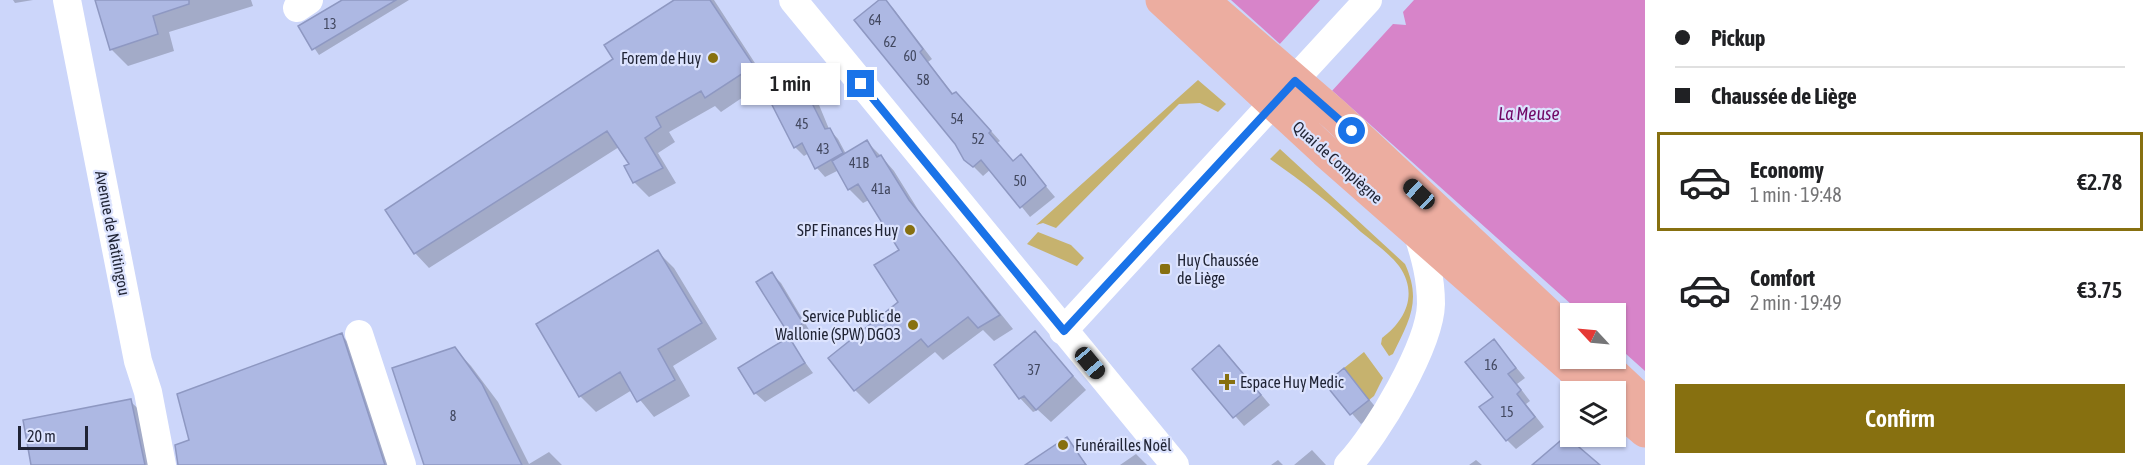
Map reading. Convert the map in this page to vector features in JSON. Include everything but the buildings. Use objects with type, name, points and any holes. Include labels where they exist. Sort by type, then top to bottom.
[{"type":"main road","name":"Quai de Compiègne","points":[[1162,0],[1417,232],[1586,381]]},
{"type":"main road","points":[[1202,0],[1335,116],[1560,326]]},
{"type":"main road","points":[[1608,369],[1645,404]]},
{"type":"main road","points":[[1626,414],[1645,430]]},
{"type":"street","name":"Avenue de Natitingou","points":[[67,0],[138,361],[148,392],[162,465]]},
{"type":"street","points":[[793,0],[1175,465]]},
{"type":"street","points":[[1064,331],[1219,165],[1368,0]]},
{"type":"street","points":[[1348,465],[1362,450],[1384,416],[1419,345],[1431,306],[1429,272],[1417,232]]},
{"type":"street","points":[[359,334],[402,465]]},
{"type":"shaded area","points":[[1198,80],[1226,104],[1218,112],[1200,103],[1179,104],[1056,228],[1043,223],[1036,225]]},
{"type":"shaded area","points":[[1280,149],[1405,264],[1413,289],[1413,300],[1408,321],[1393,354],[1389,356],[1381,344],[1382,338],[1397,324],[1407,306],[1408,287],[1405,276],[1386,252],[1317,194],[1270,159]]},
{"type":"shaded area","points":[[1038,232],[1071,245],[1084,258],[1077,266],[1027,244]]},
{"type":"shaded area","points":[[1364,352],[1383,378],[1374,396],[1369,400],[1344,368]]},
{"type":"water","name":"La Meuse","points":[[1231,0],[1645,0],[1645,371],[1626,354],[1626,303],[1570,303]]},
{"type":"pier","points":[[1320,0],[1414,0],[1403,12],[1406,25],[1393,24],[1331,92],[1278,46]]},
{"type":"place","name":"Forem de Huy","points":[[713,58]]},
{"type":"place","name":"SPF Finances Huy","points":[[910,230]]},
{"type":"place","name":"Huy Chaussée de Liège","points":[[1165,269]]},
{"type":"place","name":"Service Public de Wallonie (SPW) DGO3","points":[[913,325]]},
{"type":"place","name":"Espace Huy Medic","points":[[1227,382]]},
{"type":"place","name":"Funérailles Noël","points":[[1063,445]]},
{"type":"route","points":[[861,84],[1064,331],[1295,81],[1352,131]]}]
